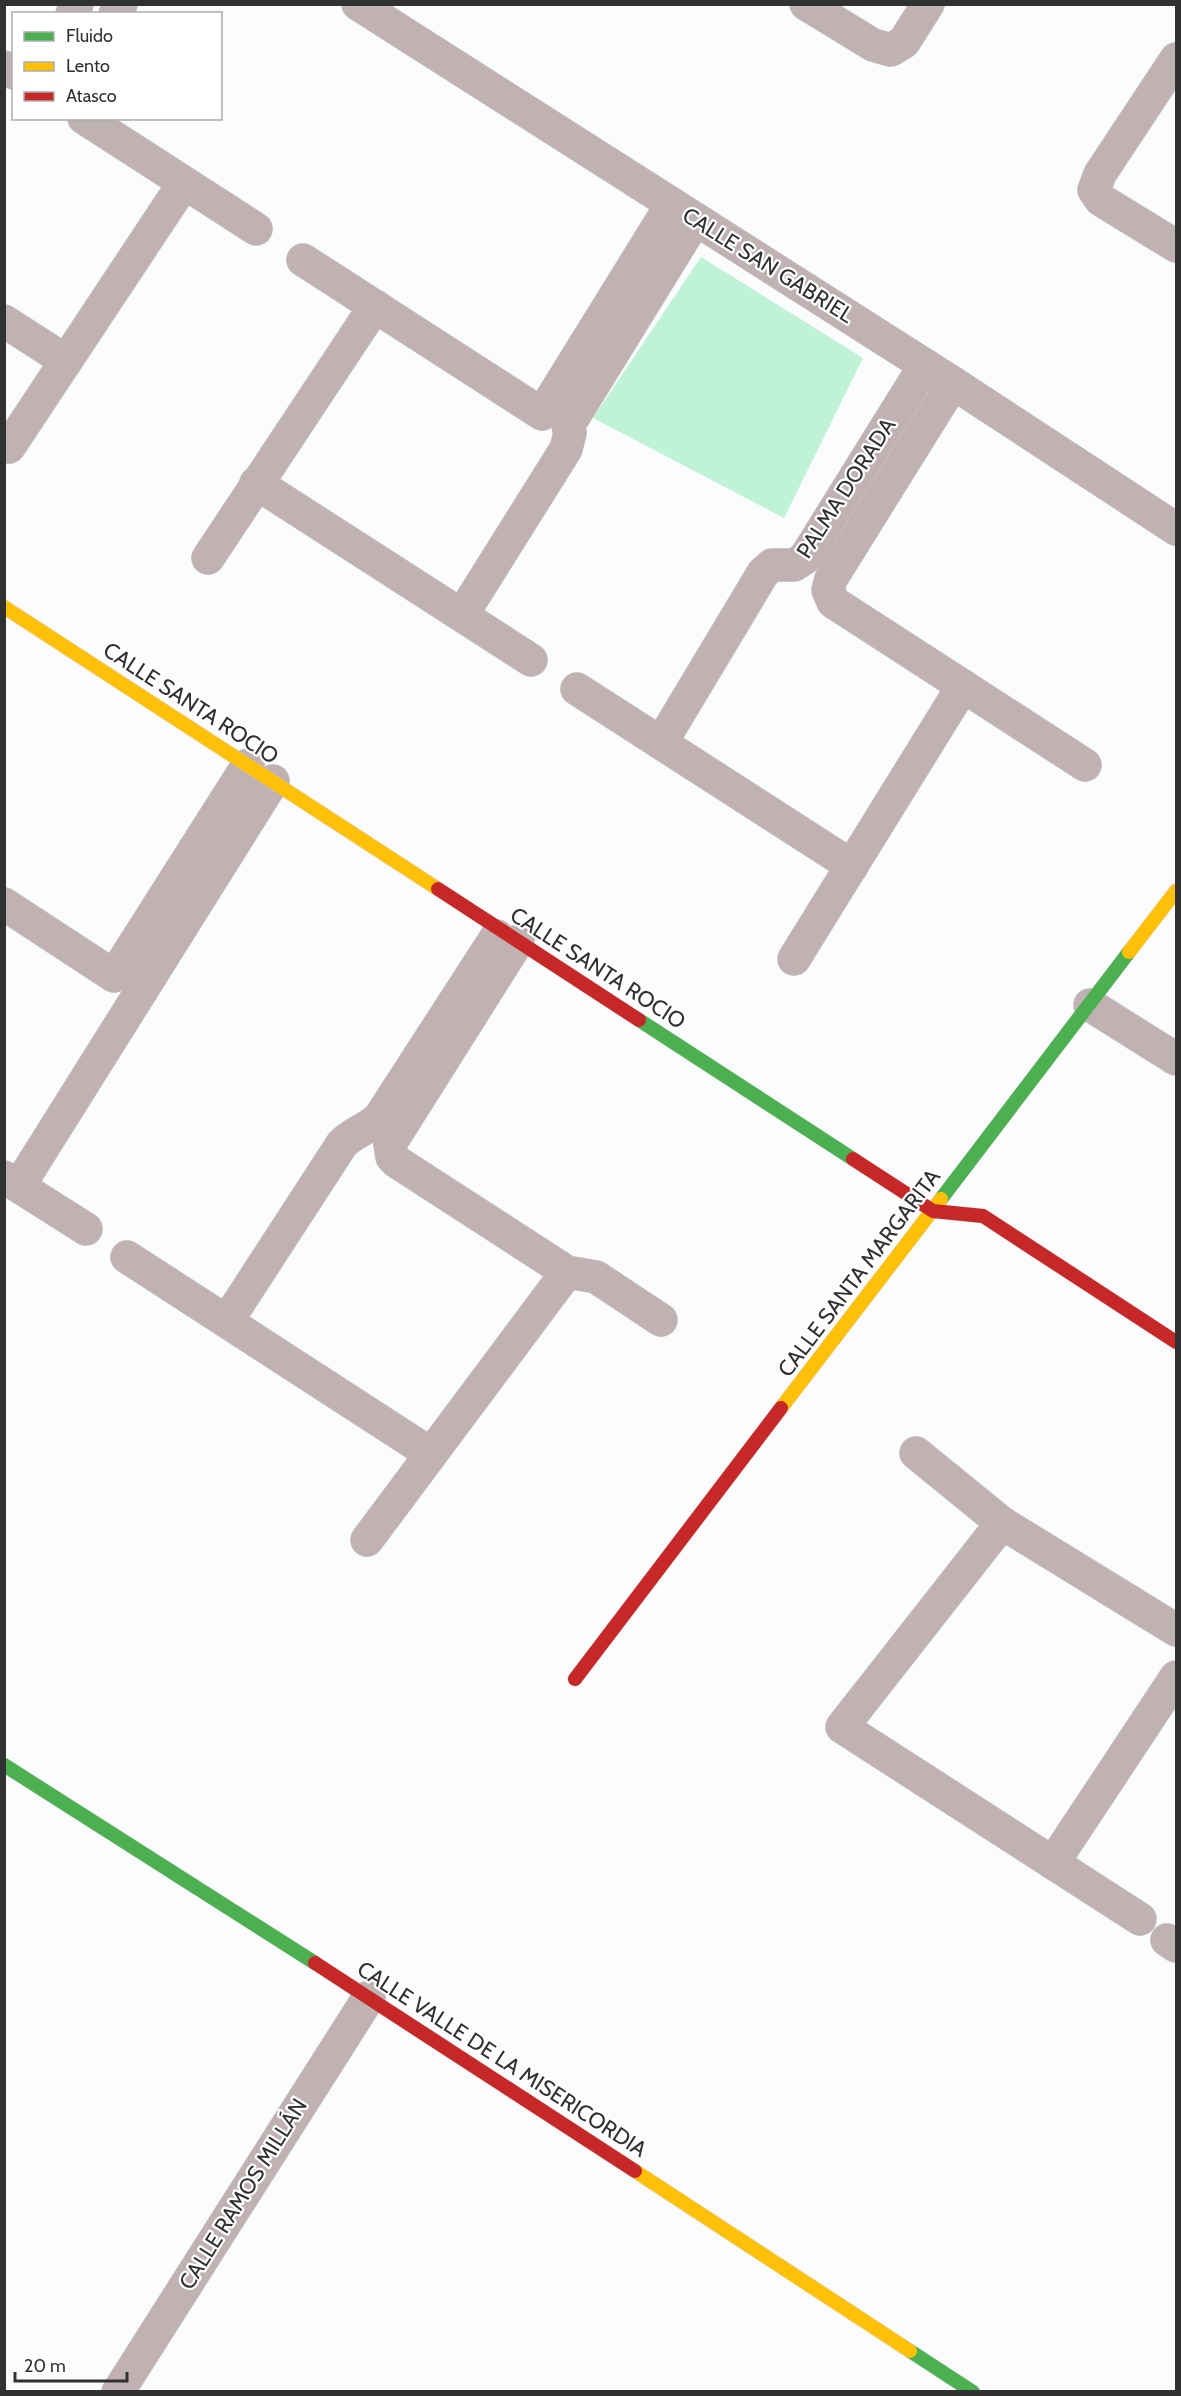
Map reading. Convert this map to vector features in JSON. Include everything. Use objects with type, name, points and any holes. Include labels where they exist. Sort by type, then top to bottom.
[{"type":"street","name":"CALLE SAN GABRIEL","points":[[358,4],[925,365],[1176,529]]},
{"type":"street","points":[[806,4],[873,45],[891,50],[904,42],[928,4]]},
{"type":"street","points":[[1176,59],[1101,174],[1094,190],[1101,200],[1176,246]]},
{"type":"street","points":[[87,120],[256,229]]},
{"type":"street","points":[[9,447],[184,183]]},
{"type":"street","points":[[303,260],[542,414],[684,212]]},
{"type":"street","points":[[462,615],[566,449],[570,433],[568,426],[684,212]]},
{"type":"street","points":[[208,558],[375,306]]},
{"type":"street","points":[[4,321],[66,361]]},
{"type":"street","name":"PALMA DORADA","points":[[661,743],[763,573],[772,565],[794,565],[805,558],[925,365]]},
{"type":"street","name":"PALMA DORADA","points":[[953,383],[831,579],[828,590],[833,602],[1085,765]]},
{"type":"street","points":[[256,483],[531,660]]},
{"type":"street","name":"CALLE SANTA ROCIO","points":[[4,607],[933,1211],[983,1216],[1176,1342]]},
{"type":"street","points":[[794,959],[963,686]]},
{"type":"street","points":[[577,689],[852,866]]},
{"type":"street","points":[[4,904],[114,976],[260,773]]},
{"type":"street","points":[[86,1229],[12,1181],[260,773]]},
{"type":"street","name":"CALLE SANTA MARGARITA","points":[[575,1679],[1176,891]]},
{"type":"street","points":[[510,935],[390,1144],[390,1149],[396,1162],[567,1272],[596,1277],[661,1320]]},
{"type":"street","points":[[227,1321],[342,1144],[357,1132],[371,1126],[380,1117],[510,935]]},
{"type":"street","points":[[1090,1005],[1176,1059]]},
{"type":"street","points":[[127,1257],[431,1454]]},
{"type":"street","points":[[367,1540],[567,1272]]},
{"type":"street","points":[[916,1453],[1002,1523],[1175,1627]]},
{"type":"street","points":[[1002,1523],[842,1727],[1140,1919]]},
{"type":"street","points":[[1053,1863],[1176,1677]]},
{"type":"street","name":"CALLE VALLE DE LA MISERICORDIA","points":[[4,1765],[369,1996],[973,2391]]},
{"type":"street","name":"CALLE RAMOS MILLÁN","points":[[118,2391],[369,1996]]},
{"type":"green space","points":[[701,257],[863,358],[784,518],[593,418]]},
{"type":"traffic: fast","points":[[941,1199],[1129,952]]},
{"type":"traffic: fast","points":[[639,1020],[853,1159]]},
{"type":"traffic: fast","points":[[4,1765],[315,1963]]},
{"type":"traffic: fast","points":[[910,2351],[973,2392]]},
{"type":"traffic: slow","points":[[4,607],[438,889]]},
{"type":"traffic: slow","points":[[1129,952],[1176,891]]},
{"type":"traffic: slow","points":[[781,1408],[941,1199]]},
{"type":"traffic: slow","points":[[635,2171],[910,2351]]},
{"type":"traffic: jam","points":[[438,889],[639,1020]]},
{"type":"traffic: jam","points":[[853,1159],[933,1211],[983,1216],[1176,1342]]},
{"type":"traffic: jam","points":[[575,1679],[781,1408]]},
{"type":"traffic: jam","points":[[315,1963],[635,2171]]}]
